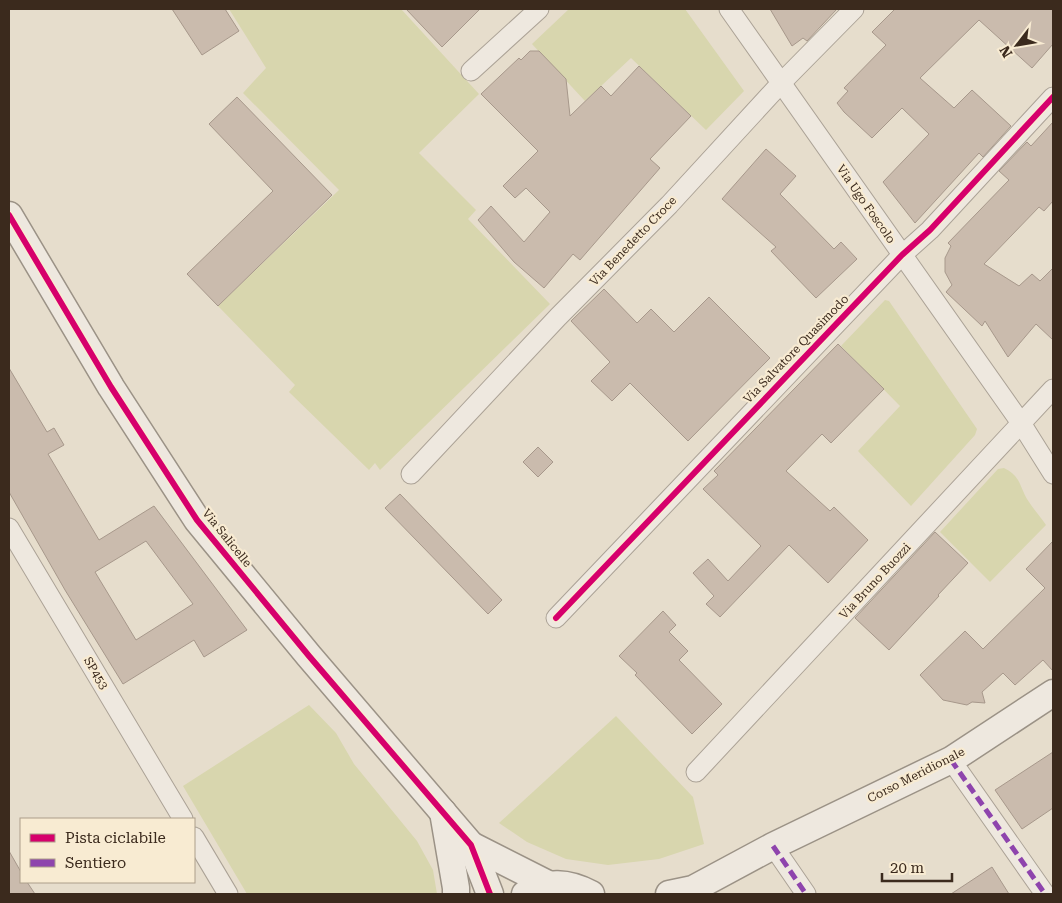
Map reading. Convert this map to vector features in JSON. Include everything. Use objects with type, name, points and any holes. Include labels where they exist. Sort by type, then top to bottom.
[{"type":"street","points":[[471,71],[539,9]]},
{"type":"street","name":"Via Ugo Foscolo","points":[[729,9],[1021,424],[1053,474]]},
{"type":"street","name":"Via Benedetto Croce","points":[[411,474],[558,317],[669,205],[782,82],[854,9]]},
{"type":"street","name":"Via Salvatore Quasimodo","points":[[556,618],[902,255],[930,230],[1053,97]]},
{"type":"street","name":"Via Salicelle","points":[[9,215],[111,387],[197,520],[309,656],[471,845]]},
{"type":"street","name":"Via Bruno Buozzi","points":[[696,772],[1053,389]]},
{"type":"street","name":"SP453","points":[[9,528],[182,818]]},
{"type":"street","name":"Corso Meridionale","points":[[684,892],[773,846],[951,760],[1053,694]]},
{"type":"street","points":[[951,760],[1045,894]]},
{"type":"street","points":[[443,812],[456,894]]},
{"type":"street","points":[[195,839],[228,894]]},
{"type":"street","points":[[471,845],[536,889],[563,884],[595,894]]},
{"type":"street","points":[[471,845],[490,894]]},
{"type":"street","points":[[773,846],[806,894]]},
{"type":"shaded area","points":[[229,9],[401,9],[479,94],[419,153],[476,210],[468,219],[550,304],[380,470],[375,463],[369,470],[289,392],[295,385],[218,306],[339,190],[243,93],[266,68]]},
{"type":"shaded area","points":[[569,9],[685,9],[744,91],[706,130],[631,58],[585,101],[532,44]]},
{"type":"shaded area","points":[[885,300],[889,301],[977,429],[975,435],[911,506],[858,451],[900,406],[841,346]]},
{"type":"shaded area","points":[[1004,468],[1010,471],[1017,479],[1029,502],[1046,525],[990,582],[940,532],[998,469]]},
{"type":"shaded area","points":[[309,705],[336,733],[354,764],[417,841],[433,870],[437,894],[247,894],[183,786]]},
{"type":"shaded area","points":[[616,716],[693,797],[704,844],[659,859],[608,865],[566,859],[527,842],[499,823]]},
{"type":"building","points":[[172,9],[225,9],[239,31],[202,55]]},
{"type":"building","points":[[406,9],[480,9],[442,47]]},
{"type":"building","points":[[770,9],[837,9],[807,41],[803,38],[792,46]]},
{"type":"building","points":[[895,9],[1053,9],[1053,44],[1032,68],[979,20],[920,78],[954,108],[972,90],[1011,126],[983,157],[979,153],[915,223],[883,182],[929,134],[902,108],[872,138],[837,103],[848,91],[844,88],[886,45],[872,32]]},
{"type":"building","points":[[530,51],[539,51],[566,79],[570,116],[601,86],[611,96],[639,66],[691,116],[650,159],[660,168],[580,260],[573,254],[544,288],[514,262],[478,220],[491,206],[524,242],[550,212],[526,188],[515,198],[503,186],[538,151],[481,94],[519,58],[521,60]]},
{"type":"building","points":[[237,97],[332,195],[218,306],[187,274],[273,191],[209,124]]},
{"type":"building","points":[[1053,122],[1053,201],[1044,211],[1039,207],[984,264],[1019,286],[1032,274],[1040,281],[1053,268],[1053,340],[1036,324],[1008,357],[985,321],[982,326],[946,292],[952,285],[945,272],[945,258],[951,246],[948,243],[1009,180],[999,171],[1027,142],[1031,146]]},
{"type":"building","points":[[766,149],[796,176],[780,194],[834,249],[841,242],[857,259],[816,298],[771,251],[776,247],[722,199]]},
{"type":"building","points":[[604,289],[637,323],[651,309],[674,332],[709,297],[770,358],[688,441],[630,383],[612,401],[591,381],[610,362],[571,321]]},
{"type":"building","points":[[838,344],[884,389],[831,443],[822,434],[786,471],[830,511],[834,507],[868,540],[828,583],[789,545],[720,617],[706,604],[714,596],[693,573],[708,559],[728,581],[761,546],[703,489],[718,475],[714,471]]},
{"type":"building","points":[[9,368],[47,432],[54,428],[64,445],[48,454],[99,540],[154,506],[247,630],[204,657],[194,640],[123,684],[65,590],[9,492]],"holes":[[[146,541],[193,604],[136,640],[95,572]]]},
{"type":"building","points":[[538,447],[553,462],[538,477],[523,462]]},
{"type":"building","points":[[400,494],[502,600],[488,614],[385,508]]},
{"type":"building","points":[[935,532],[968,563],[889,650],[855,618]]},
{"type":"building","points":[[1053,541],[1053,671],[1043,660],[1015,685],[1003,673],[982,692],[985,703],[972,702],[967,705],[943,700],[920,675],[965,631],[983,649],[1045,588],[1026,569]]},
{"type":"building","points":[[663,611],[676,625],[669,632],[688,651],[679,660],[722,704],[692,734],[635,675],[637,673],[619,656]]},
{"type":"building","points":[[1053,752],[1053,808],[1022,829],[995,790]]},
{"type":"building","points":[[9,851],[20,870],[20,883],[28,883],[35,894],[9,894]]},
{"type":"building","points":[[992,867],[1009,894],[951,894]]},
{"type":"marked path","points":[[951,760],[1045,894]]},
{"type":"marked path","points":[[773,846],[806,894]]},
{"type":"cycle path","points":[[556,618],[902,255],[930,230],[1053,97]]},
{"type":"cycle path","points":[[9,215],[111,387],[197,520],[309,656],[471,845],[490,894]]}]
